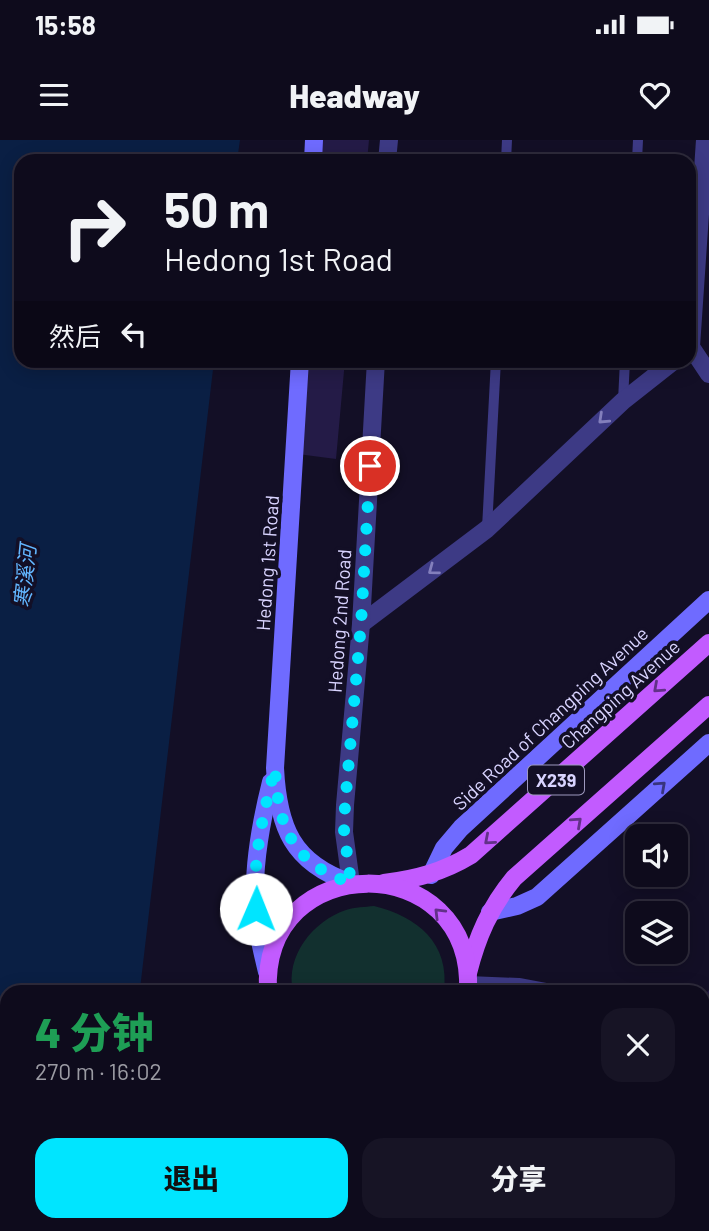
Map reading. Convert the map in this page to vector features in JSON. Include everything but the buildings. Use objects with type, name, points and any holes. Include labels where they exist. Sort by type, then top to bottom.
[{"type":"main road","name":"Changping Avenue","points":[[384,883],[430,875],[457,864],[482,846],[709,643]]},
{"type":"main road","name":"X239","points":[[468,985],[480,933],[490,912],[514,878],[709,705]]},
{"type":"main road","name":"X239","points":[[264,985],[275,941],[294,914],[320,894],[351,883],[384,883],[415,894],[441,913],[460,940],[468,985]]},
{"type":"main road","name":"X239","points":[[267,972],[268,985]]},
{"type":"street","points":[[696,265],[705,140]]},
{"type":"street","points":[[696,356],[709,374]]},
{"type":"street","name":"Hedong 1st Road","points":[[300,368],[275,768],[276,795],[284,825],[309,862],[321,872],[351,883]]},
{"type":"street","name":"Hedong 2nd Road","points":[[351,883],[344,818],[361,624],[376,368]]},
{"type":"street","points":[[361,624],[487,529],[623,401],[665,368]]},
{"type":"street","name":"Side Road of Changping Avenue","points":[[430,875],[452,838],[709,600]]},
{"type":"street","points":[[490,912],[517,906],[537,897],[709,743]]},
{"type":"street","name":"Hedong 1st Road","points":[[267,972],[256,917],[255,881],[264,811],[275,768]]},
{"type":"lane","points":[[487,529],[496,368]]},
{"type":"lane","points":[[623,401],[625,368]]},
{"type":"lane","points":[[485,985],[530,985]]},
{"type":"green space","points":[[374,906],[417,925],[428,935],[442,959],[444,985],[292,985],[293,966],[304,942],[313,931],[334,915]]},
{"type":"water","name":"寒溪河","points":[[0,140],[240,140],[238,154],[14,154],[14,368],[213,368],[140,985],[0,985]]},
{"type":"route","points":[[256,909],[255,881],[261,830],[275,768],[276,795],[284,825],[294,843],[321,872],[351,883],[344,832],[345,805],[361,624],[370,466]]}]
